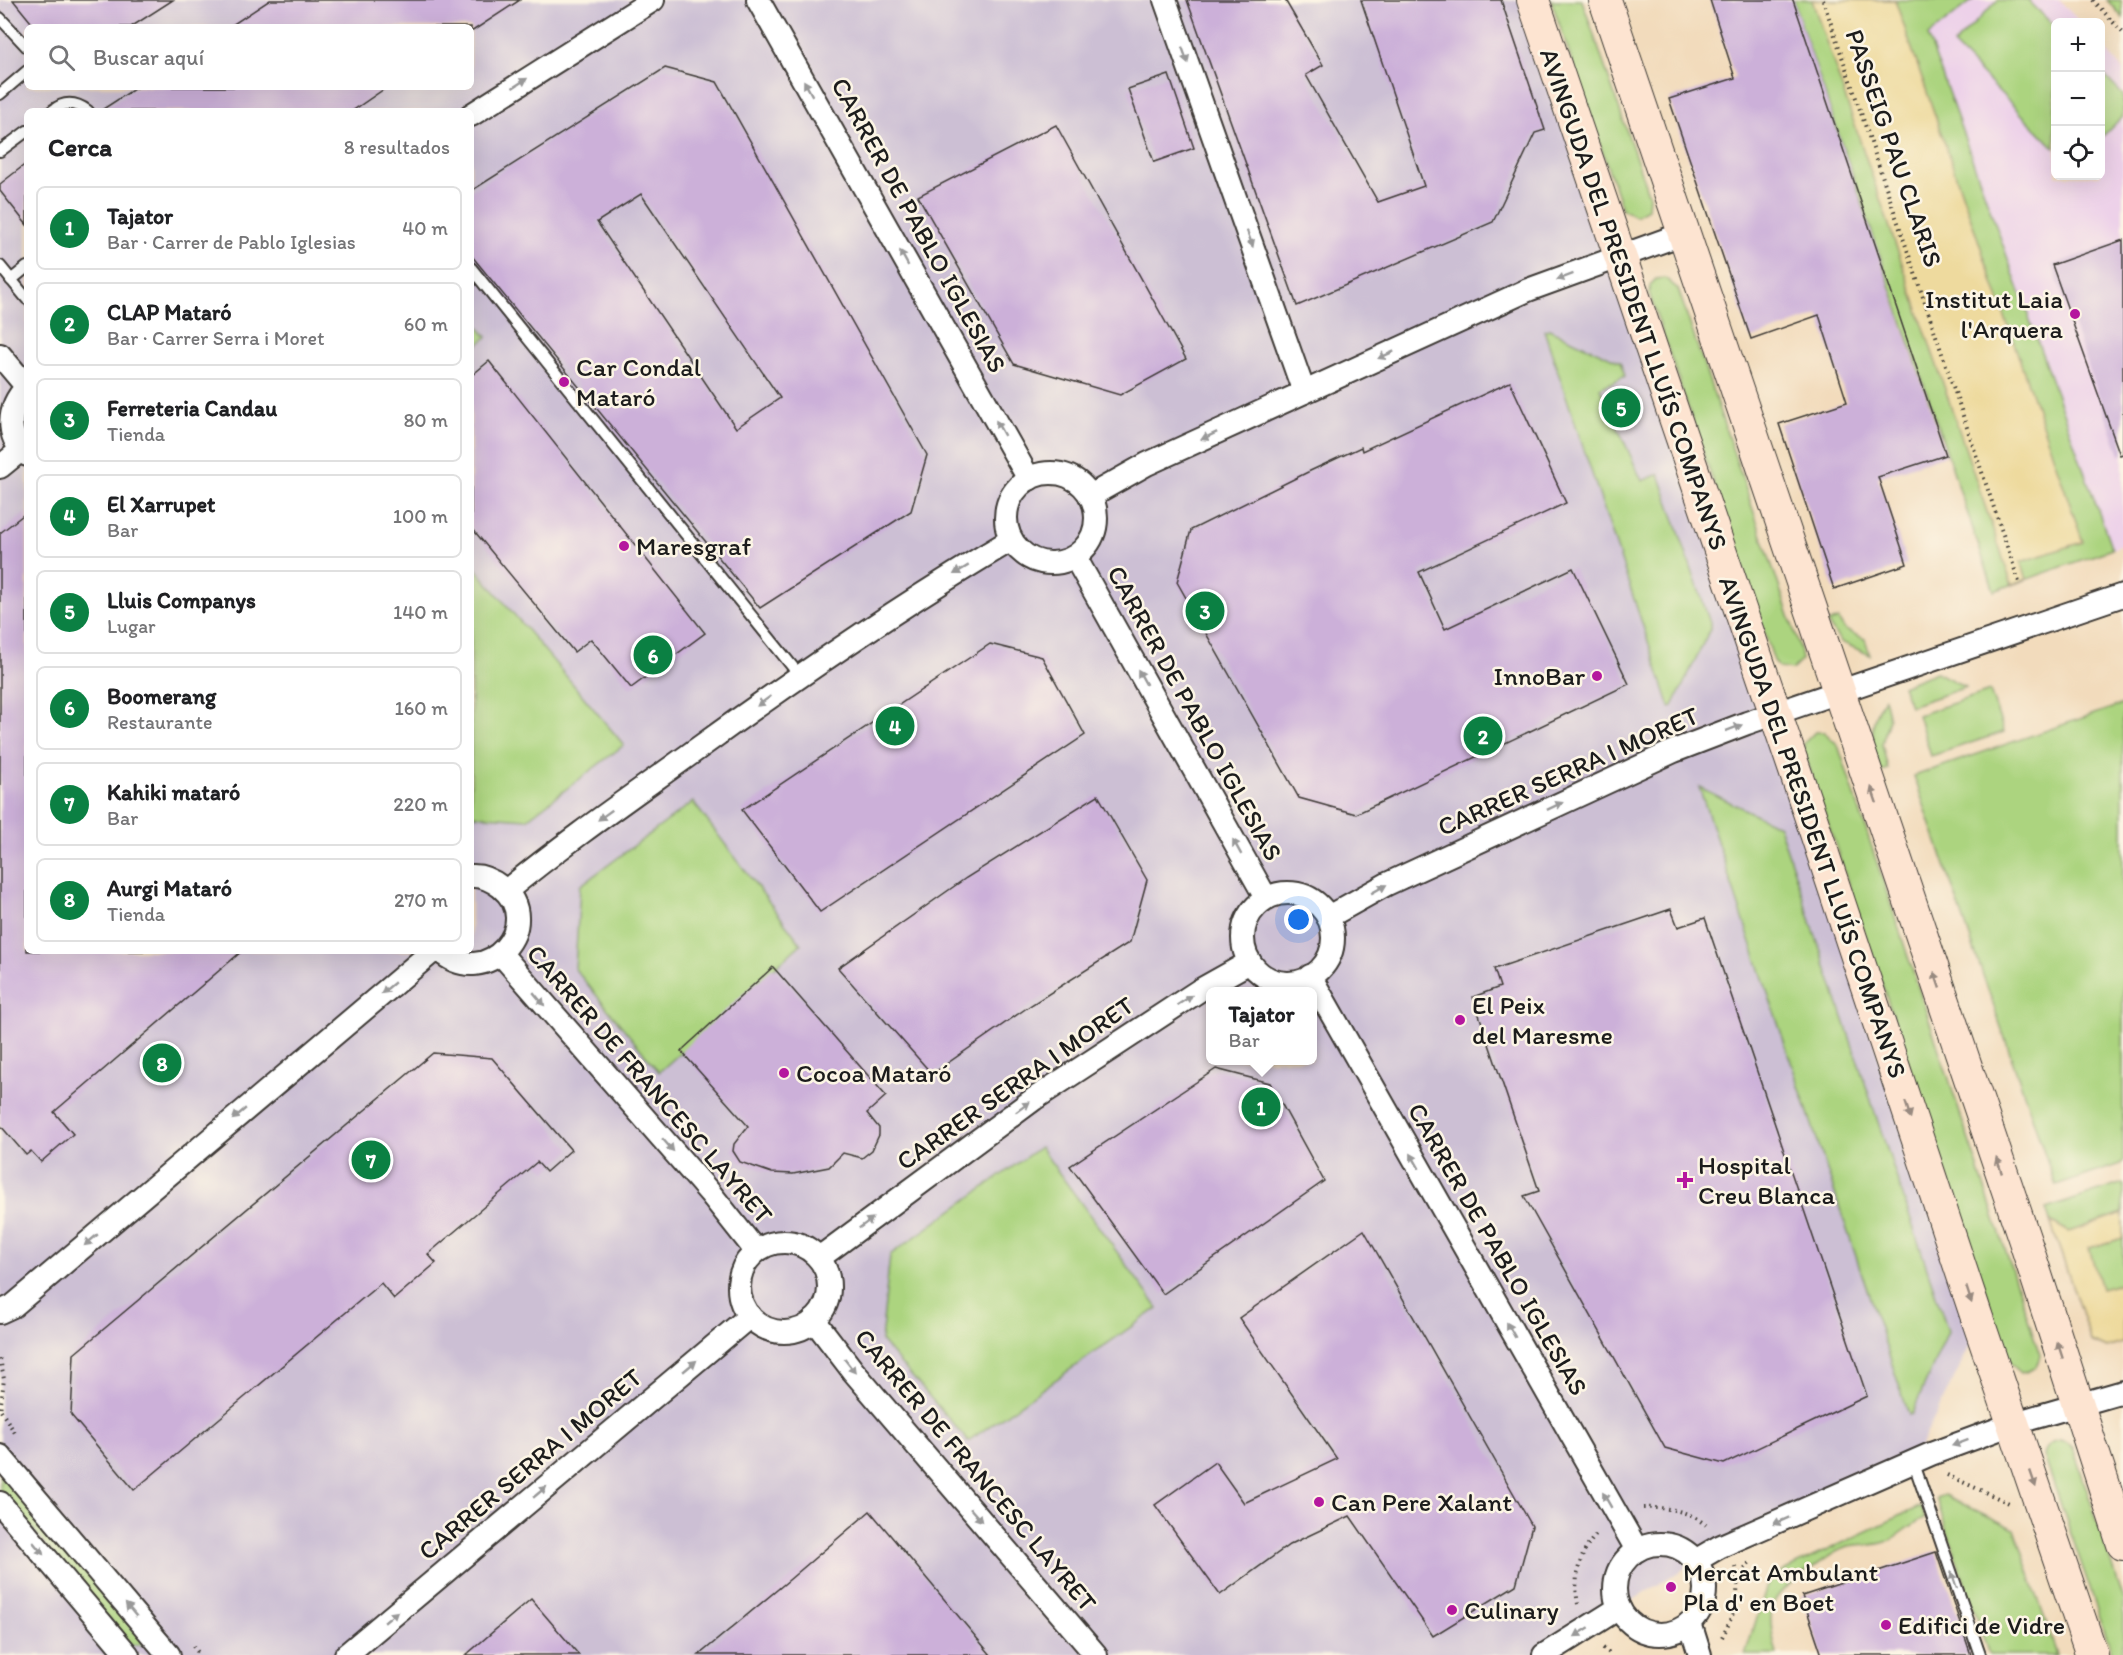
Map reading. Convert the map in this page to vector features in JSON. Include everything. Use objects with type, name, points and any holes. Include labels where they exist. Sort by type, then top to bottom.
[{"type":"street","points":[[474,113],[653,0]]},
{"type":"street","name":"CARRER DE PABLO IGLESIAS","points":[[758,0],[1029,479]]},
{"type":"street","points":[[1165,0],[1304,392]]},
{"type":"street","name":"AVINGUDA DEL PRESIDENT LLUÍS COMPANYS","points":[[1533,0],[1774,714],[1810,814],[1972,1304],[2015,1424],[2092,1655]]},
{"type":"street","points":[[1605,0],[2123,1544]]},
{"type":"street","points":[[1090,496],[1147,465],[1528,290],[1682,234]]},
{"type":"street","points":[[0,355],[24,383]]},
{"type":"street","points":[[0,467],[24,453],[11,429],[10,418],[19,395],[24,390]]},
{"type":"street","points":[[1042,474],[1056,474],[1081,485],[1090,496],[1095,509],[1094,529],[1085,548],[1075,556],[1058,563],[1040,562],[1023,554],[1011,540],[1006,527],[1006,513],[1017,488],[1029,479],[1042,474]]},
{"type":"street","points":[[506,891],[558,849],[800,676],[957,572],[1011,540]]},
{"type":"street","name":"CARRER DE PABLO IGLESIAS","points":[[1075,556],[1266,898]]},
{"type":"street","name":"CARRER SERRA I MORET","points":[[1328,917],[1387,884],[1663,756],[1774,714],[2123,596]]},
{"type":"street","points":[[445,954],[460,963],[475,965],[489,962],[510,944],[516,924],[513,903],[506,891],[493,880],[474,877]]},
{"type":"street","points":[[1280,893],[1294,893],[1308,897],[1328,917],[1332,930],[1329,957],[1310,976],[1294,982],[1277,981],[1262,974],[1250,962],[1244,948],[1245,927],[1254,908],[1266,898],[1280,893]]},
{"type":"street","points":[[0,1312],[13,1306],[429,954]]},
{"type":"street","name":"CARRER DE FRANCESC LAYRET","points":[[501,954],[710,1193],[756,1251]]},
{"type":"street","name":"CARRER SERRA I MORET","points":[[819,1258],[1034,1099],[1200,990],[1250,962]]},
{"type":"street","name":"CARRER DE PABLO IGLESIAS","points":[[1310,976],[1316,987]]},
{"type":"street","name":"CARRER DE PABLO IGLESIAS","points":[[1317,988],[1637,1550]]},
{"type":"street","points":[[775,1243],[796,1243],[809,1249],[819,1258],[827,1273],[829,1290],[824,1307],[814,1320],[799,1329],[781,1331],[764,1327],[750,1316],[742,1304],[740,1283],[746,1262],[756,1251],[775,1243]]},
{"type":"street","name":"CARRER SERRA I MORET","points":[[346,1655],[750,1316]]},
{"type":"street","name":"CARRER DE FRANCESC LAYRET","points":[[814,1320],[853,1371],[1096,1655]]},
{"type":"street","points":[[1695,1561],[1719,1547],[1913,1461],[2015,1424],[2123,1392]]},
{"type":"street","points":[[0,1456],[169,1655]]},
{"type":"street","points":[[0,1503],[128,1655]]},
{"type":"street","points":[[1652,1545],[1668,1545],[1683,1551],[1695,1561],[1703,1576],[1705,1593],[1700,1609],[1690,1623],[1672,1633],[1651,1634],[1632,1624],[1619,1608],[1615,1592],[1617,1576],[1625,1561],[1637,1550],[1652,1545]]},
{"type":"street","points":[[1544,1655],[1619,1608]]},
{"type":"street","points":[[1690,1623],[1700,1655]]},
{"type":"lane","points":[[0,18],[24,44]]},
{"type":"lane","points":[[1,90],[24,73]]},
{"type":"lane","points":[[56,108],[70,104],[83,108]]},
{"type":"lane","points":[[0,151],[24,133]]},
{"type":"lane","points":[[0,266],[24,295]]},
{"type":"lane","points":[[12,280],[24,270]]},
{"type":"lane","points":[[474,272],[800,676]]},
{"type":"lane","points":[[1913,1461],[1980,1655]]},
{"type":"path","name":"PASSEIG PAU CLARIS","points":[[1823,0],[2019,582]]},
{"type":"path","points":[[2093,0],[2123,33]]},
{"type":"path","points":[[0,1359],[4,1379],[0,1413]]},
{"type":"path","points":[[1941,1472],[2030,1512],[2043,1508]]},
{"type":"path","points":[[1579,1610],[1576,1591],[1577,1571],[1583,1553],[1600,1531]]},
{"type":"path","points":[[1599,1645],[1612,1655]]},
{"type":"shaded area","points":[[0,0],[1525,0],[1974,1338],[1913,1461],[1719,1547],[1544,1655],[0,1655]]},
{"type":"shaded area","name":"Institut Laia l'Arquera","points":[[1973,0],[2059,0],[2076,18],[2051,18],[2051,180],[2105,180],[2105,50],[2123,70],[2123,545],[2112,549],[1928,35]]},
{"type":"green space","points":[[1551,0],[1582,0],[1649,196],[1648,209],[1635,216],[1622,209]]},
{"type":"green space","points":[[1793,0],[1973,0],[1928,36],[2112,549],[1994,591]]},
{"type":"green space","points":[[1998,0],[2028,0],[2051,23],[2051,144],[1953,45]]},
{"type":"green space","points":[[2107,0],[2121,0],[2123,18]]},
{"type":"green space","points":[[2105,76],[2123,95],[2123,116],[2105,134]]},
{"type":"green space","points":[[1665,278],[1678,289],[1800,648],[1802,660],[1792,670],[1779,668],[1774,661],[1649,293],[1650,285],[1656,279]]},
{"type":"green space","points":[[474,322],[487,337],[474,348]]},
{"type":"green space","points":[[1549,329],[1620,362],[1625,376],[1600,388],[1642,481],[1659,474],[1710,623],[1710,629],[1673,706],[1670,707],[1544,330]]},
{"type":"green space","points":[[474,567],[624,745],[527,819],[474,815]]},
{"type":"green space","points":[[1838,619],[1845,630],[1865,639],[1870,655],[1841,642],[1827,623]]},
{"type":"green space","points":[[1936,672],[1966,687],[1910,706],[1902,686]]},
{"type":"green space","points":[[1990,691],[2004,732],[1931,756],[1918,715]]},
{"type":"green space","points":[[1884,698],[1889,718],[1882,744],[1888,769],[1879,772],[1874,752],[1873,725]]},
{"type":"green space","points":[[2123,704],[2123,1163],[2056,1186],[1914,776]]},
{"type":"green space","points":[[1815,732],[1824,732],[1838,745],[2040,1355],[2034,1367],[2025,1372],[2021,1373],[2009,1362],[1804,752],[1804,743]]},
{"type":"green space","points":[[1699,787],[1779,826],[1948,1331],[1912,1414],[1909,1415]]},
{"type":"green space","points":[[693,802],[801,944],[659,1072],[575,969],[580,886]]},
{"type":"green space","points":[[1040,1147],[1158,1308],[968,1441],[881,1341],[890,1255]]},
{"type":"green space","points":[[2123,1183],[2123,1213],[2069,1232],[2050,1221],[2046,1209]]},
{"type":"green space","points":[[2123,1238],[2123,1283],[2101,1290],[2089,1248]]},
{"type":"green space","points":[[2060,1440],[2067,1442],[2073,1448],[2123,1600],[2123,1655],[2113,1655],[2044,1456],[2049,1445]]},
{"type":"green space","points":[[0,1469],[143,1641],[142,1645],[131,1645],[0,1491]]},
{"type":"green space","points":[[1944,1495],[2015,1529],[2057,1655],[1989,1655],[1936,1498]]},
{"type":"green space","points":[[1921,1506],[1925,1518],[1896,1537],[1886,1542],[1839,1550],[1787,1586],[1774,1602],[1771,1612],[1777,1655],[1745,1655],[1770,1577]]},
{"type":"sand","points":[[1812,0],[1895,0],[2083,542],[2021,562],[2027,579],[2012,585]]},
{"type":"sand","points":[[2123,1213],[2123,1238],[2089,1248],[2101,1289],[2123,1283],[2123,1343],[2106,1348],[2091,1341],[2050,1221],[2069,1232]]},
{"type":"building","points":[[13,0],[173,0],[136,24],[33,24]]},
{"type":"building","points":[[270,0],[520,0],[474,30],[474,24],[234,24]]},
{"type":"building","points":[[1187,0],[1285,0],[1323,65],[1306,75],[1378,202],[1424,186],[1361,0],[1501,0],[1545,130],[1535,133],[1493,222],[1297,306]]},
{"type":"building","points":[[1710,0],[1793,0],[1946,455],[1878,477],[1907,564],[1834,589],[1779,424],[1847,402],[1819,315],[1751,339],[1669,99],[1735,78]]},
{"type":"building","points":[[665,68],[717,82],[927,455],[911,511],[760,608],[474,259],[474,189]],"holes":[[[641,194],[780,398],[736,428],[597,222]]]},
{"type":"building","points":[[1169,75],[1194,148],[1154,162],[1128,89]]},
{"type":"building","points":[[132,90],[383,90],[356,108],[105,108]]},
{"type":"building","points":[[1056,125],[1186,359],[1120,395],[1014,364],[918,196]]},
{"type":"building","points":[[24,165],[24,221],[0,191],[0,184]]},
{"type":"building","points":[[2123,240],[2123,454],[2120,455],[2052,265]]},
{"type":"building","points":[[489,361],[705,633],[631,688],[591,639],[574,652],[474,531],[474,374]]},
{"type":"building","points":[[1510,382],[1566,503],[1419,572],[1445,629],[1573,568],[1629,684],[1356,814],[1299,798],[1177,582],[1191,530],[1361,447],[1362,451]]},
{"type":"building","points":[[24,514],[24,954],[238,954],[54,1112],[73,1134],[41,1162],[31,1151],[26,1155],[0,1125],[0,533]]},
{"type":"building","points":[[990,644],[1042,657],[1085,735],[820,912],[742,810]]},
{"type":"building","points":[[1098,795],[1147,880],[1130,942],[1031,1005],[932,1074],[838,968],[966,878]]},
{"type":"building","points":[[1671,909],[1678,927],[1705,918],[1867,1396],[1724,1464],[1665,1448],[1524,1196],[1539,1191],[1473,997],[1500,987],[1494,969]]},
{"type":"building","name":"Cocoa Mataró","points":[[773,967],[886,1096],[867,1113],[879,1128],[879,1135],[872,1150],[862,1158],[843,1153],[829,1167],[793,1174],[772,1173],[740,1162],[733,1151],[734,1144],[748,1126],[681,1051]]},
{"type":"building","points":[[433,1053],[492,1058],[571,1150],[546,1172],[537,1162],[428,1254],[436,1263],[394,1299],[381,1283],[134,1490],[71,1415],[74,1354]]},
{"type":"building","points":[[1216,1069],[1270,1083],[1324,1181],[1163,1294],[1070,1166]]},
{"type":"building","points":[[1364,1230],[1532,1526],[1516,1585],[1433,1636],[1350,1516],[1289,1545],[1220,1595],[1155,1505],[1215,1462],[1244,1503],[1337,1459],[1239,1318]]},
{"type":"building","points":[[870,1511],[991,1655],[699,1655],[789,1580]]},
{"type":"building","name":"Edifici de Vidre","points":[[1936,1552],[1971,1655],[1822,1655],[1802,1596]]},
{"type":"building","points":[[531,1599],[579,1655],[466,1655]]},
{"type":"place","name":"Institut Laia l'Arquera","points":[[2075,314]]},
{"type":"place","name":"Car Condal Mataró","points":[[564,382]]},
{"type":"place","name":"Lluis Companys","points":[[1621,408]]},
{"type":"place","name":"Maresgraf","points":[[624,546]]},
{"type":"place","name":"Ferreteria Candau","points":[[1205,611]]},
{"type":"place","name":"Boomerang","points":[[653,655]]},
{"type":"place","name":"InnoBar","points":[[1597,676]]},
{"type":"place","name":"El Xarrupet","points":[[895,726]]},
{"type":"place","name":"CLAP Mataró","points":[[1483,736]]},
{"type":"place","name":"El Peix del Maresme","points":[[1460,1020]]},
{"type":"place","name":"Aurgi Mataró","points":[[162,1063]]},
{"type":"place","name":"Cocoa Mataró","points":[[784,1073]]},
{"type":"place","name":"Tajator","points":[[1261,1107]]},
{"type":"place","name":"Kahiki mataró","points":[[371,1160]]},
{"type":"place","name":"Hospital Creu Blanca","points":[[1685,1180]]},
{"type":"place","name":"Can Pere Xalant","points":[[1319,1502]]},
{"type":"place","name":"Mercat Ambulant Pla d' en Boet","points":[[1671,1587]]},
{"type":"place","name":"Culinary","points":[[1452,1610]]},
{"type":"place","name":"Edifici de Vidre","points":[[1886,1625]]}]
